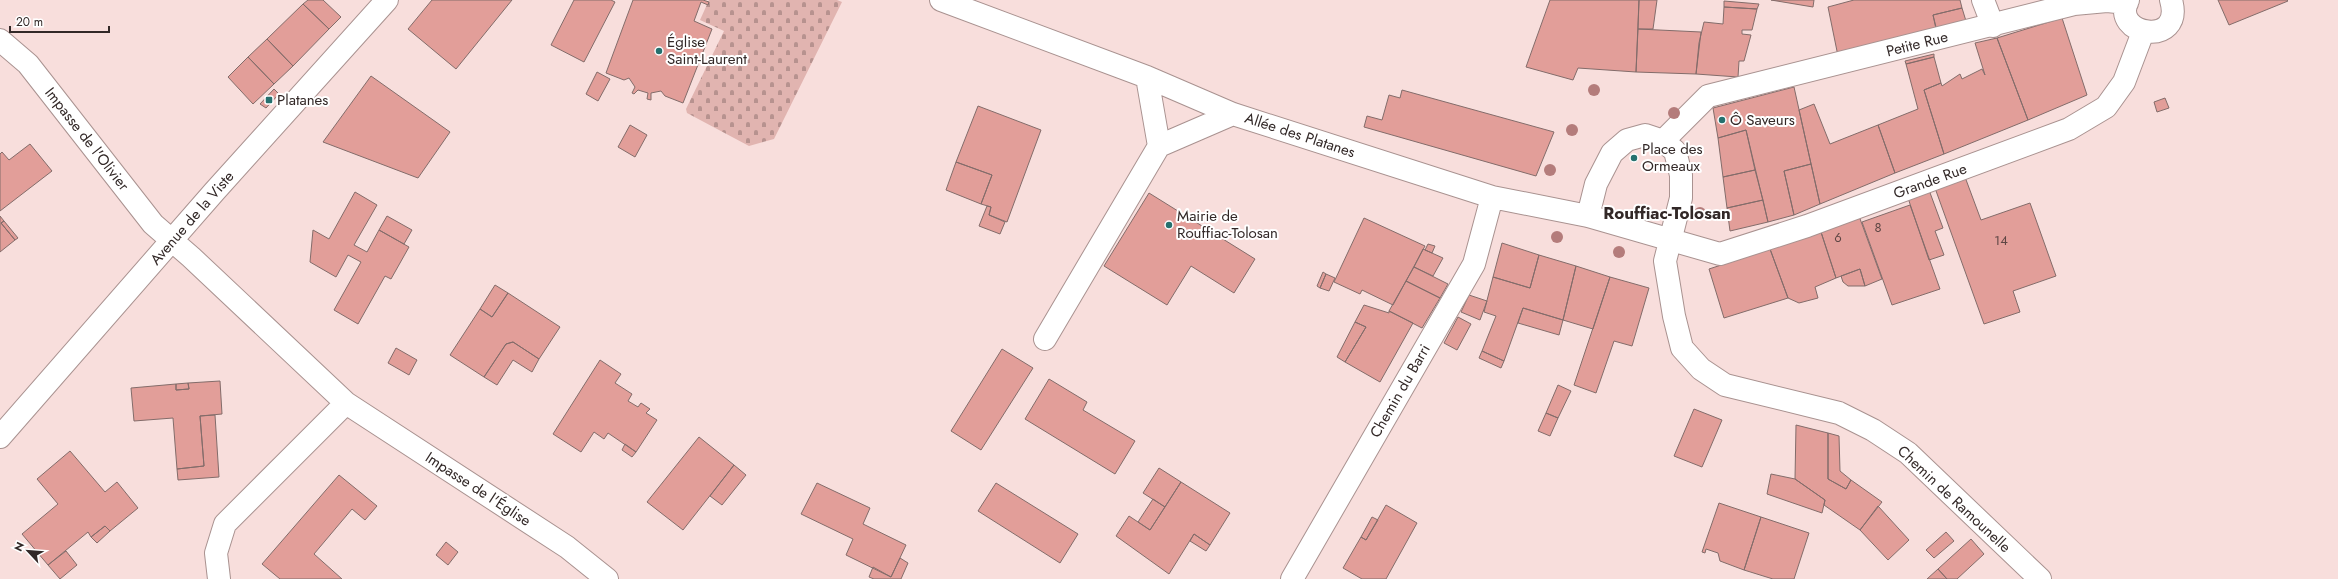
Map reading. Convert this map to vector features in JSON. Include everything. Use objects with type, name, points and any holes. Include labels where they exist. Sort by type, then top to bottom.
[{"type":"street","name":"Avenue de la Viste","points":[[0,437],[171,242],[387,0]]},
{"type":"street","name":"Allée des Platanes","points":[[941,0],[970,5],[1147,77],[1233,114],[1492,197],[1588,216],[1669,239]]},
{"type":"street","points":[[1983,0],[1993,26]]},
{"type":"street","points":[[2127,1],[2126,12],[2129,21],[2134,28],[2143,32],[2152,33],[2161,30],[2168,24],[2172,16],[2171,0]]},
{"type":"street","name":"Petite Rue","points":[[1663,141],[1708,96],[1993,26],[2074,4],[2127,1]]},
{"type":"street","name":"Grande Rue","points":[[1669,239],[1720,254],[1807,226],[2069,129],[2106,107],[2124,82],[2143,32]]},
{"type":"street","name":"Impasse de l'Olivier","points":[[0,40],[28,64],[153,224],[171,242]]},
{"type":"street","points":[[1147,77],[1159,146]]},
{"type":"street","points":[[1045,339],[1159,146],[1233,114]]},
{"type":"street","points":[[1588,216],[1596,184],[1612,153],[1627,140],[1645,135],[1663,141],[1675,151],[1681,175],[1681,198],[1669,239]]},
{"type":"street","name":"Chemin du Barri","points":[[1292,579],[1474,264],[1492,197]]},
{"type":"street","name":"Chemin de Ramounelle","points":[[1669,239],[1665,260],[1674,316],[1682,348],[1701,369],[1726,385],[1839,413],[1873,430],[1908,453],[2040,579]]},
{"type":"street","name":"Impasse de l'Église","points":[[171,242],[191,257],[346,403],[567,547],[607,579]]},
{"type":"street","points":[[219,579],[216,553],[225,524],[346,403]]},
{"type":"green space","points":[[709,0],[837,0],[842,2],[774,139],[749,146],[687,113],[686,109],[724,31],[700,20]]},
{"type":"building","points":[[308,0],[323,0],[341,17],[329,29],[303,4]]},
{"type":"building","points":[[432,0],[512,0],[456,69],[408,29]]},
{"type":"building","points":[[574,0],[611,0],[615,2],[584,62],[551,45]]},
{"type":"building","name":"Église Saint-Laurent","points":[[633,0],[703,0],[709,2],[708,5],[701,2],[694,21],[712,29],[683,103],[665,96],[661,91],[651,93],[651,100],[647,99],[648,93],[638,90],[634,94],[632,93],[635,87],[629,78],[624,80],[606,73]]},
{"type":"building","points":[[1550,0],[1639,0],[1636,72],[1578,68],[1573,80],[1526,67]]},
{"type":"building","points":[[1639,0],[1657,0],[1653,29],[1638,29]]},
{"type":"building","points":[[1771,0],[1814,0],[1813,7]]},
{"type":"building","points":[[1854,0],[1960,0],[1962,8],[1933,15],[1937,31],[1838,56],[1828,7]]},
{"type":"building","points":[[2218,0],[2287,0],[2288,1],[2229,25]]},
{"type":"building","points":[[1724,1],[1759,4],[1757,9],[1724,7]]},
{"type":"building","points":[[303,4],[329,29],[293,66],[267,39]]},
{"type":"building","points":[[1724,7],[1757,9],[1752,30],[1742,30],[1742,34],[1751,35],[1744,61],[1739,61],[1738,77],[1696,74],[1699,43],[1704,22],[1723,24]]},
{"type":"building","points":[[1962,8],[1966,21],[1936,29],[1933,15]]},
{"type":"building","points":[[2062,18],[2087,95],[2028,120],[1997,38]]},
{"type":"building","points":[[1638,29],[1701,32],[1696,74],[1636,72]]},
{"type":"building","points":[[1997,38],[2028,120],[1944,154],[1924,90],[1941,83],[1942,86],[1960,74],[1962,79],[1982,69],[1985,75],[1975,43]]},
{"type":"building","points":[[267,39],[293,66],[274,84],[248,57]]},
{"type":"building","points":[[1934,54],[1934,57],[1906,64],[1905,61]]},
{"type":"building","points":[[248,57],[274,84],[253,104],[228,77]]},
{"type":"building","points":[[1934,57],[1941,83],[1924,90],[1944,154],[1895,173],[1878,125],[1918,109],[1906,64]]},
{"type":"building","points":[[597,72],[610,79],[598,101],[586,94]]},
{"type":"building","points":[[371,76],[450,132],[418,178],[323,142]]},
{"type":"building","points":[[1794,87],[1811,164],[1784,171],[1794,215],[1768,222],[1746,130],[1718,138],[1713,108]]},
{"type":"building","points":[[274,89],[279,94],[266,108],[260,104]]},
{"type":"building","points":[[1402,90],[1554,132],[1536,176],[1364,127],[1367,116],[1382,120],[1389,95],[1400,98]]},
{"type":"building","points":[[2165,98],[2169,108],[2157,112],[2154,102]]},
{"type":"building","points":[[1814,104],[1830,144],[1878,125],[1895,173],[1820,204],[1799,110]]},
{"type":"building","points":[[978,106],[1041,130],[1007,222],[989,215],[991,207],[981,204],[992,175],[956,162]]},
{"type":"building","points":[[630,125],[647,135],[635,157],[618,147]]},
{"type":"building","points":[[1746,130],[1755,170],[1723,177],[1718,138]]},
{"type":"building","points":[[30,144],[52,171],[0,211],[0,154],[2,152],[9,160]]},
{"type":"building","points":[[956,162],[992,175],[981,204],[946,190]]},
{"type":"building","points":[[1811,164],[1820,204],[1794,215],[1784,171]]},
{"type":"building","points":[[1755,170],[1763,200],[1727,208],[1723,177]]},
{"type":"building","points":[[1965,177],[1981,220],[2030,203],[2056,276],[2013,291],[2020,312],[1984,324],[1935,188]]},
{"type":"building","points":[[1929,190],[1943,228],[1935,231],[1944,255],[1929,260],[1908,198]]},
{"type":"building","points":[[355,192],[377,205],[354,245],[367,252],[379,230],[409,247],[391,279],[385,276],[358,324],[334,310],[361,262],[348,255],[336,277],[310,262],[313,230],[329,239]]},
{"type":"building","points":[[1149,193],[1255,259],[1234,293],[1191,266],[1167,305],[1104,266]]},
{"type":"building","points":[[1763,200],[1768,222],[1730,231],[1727,208]]},
{"type":"building","points":[[1910,205],[1940,289],[1892,305],[1862,222]]},
{"type":"building","points":[[987,206],[991,207],[989,215],[1005,222],[1000,234],[979,226]]},
{"type":"building","points":[[0,216],[4,221],[1,223],[15,240],[0,252]]},
{"type":"building","points":[[387,216],[412,230],[404,244],[379,230]]},
{"type":"building","points":[[1859,216],[1882,279],[1865,286],[1860,269],[1836,278],[1820,229]]},
{"type":"building","points":[[1364,218],[1425,246],[1393,305],[1362,290],[1360,294],[1334,282]]},
{"type":"building","points":[[4,221],[18,238],[15,240],[1,223]]},
{"type":"building","points":[[1820,229],[1836,278],[1815,287],[1818,298],[1799,303],[1788,298],[1770,249]]},
{"type":"building","points":[[1502,243],[1539,255],[1530,288],[1493,277]]},
{"type":"building","points":[[1428,244],[1435,246],[1432,253],[1425,250]]},
{"type":"building","points":[[1423,249],[1443,258],[1433,276],[1414,267]]},
{"type":"building","points":[[1770,249],[1788,298],[1724,318],[1709,269]]},
{"type":"building","points":[[1539,255],[1576,266],[1563,320],[1523,308],[1504,361],[1482,351],[1496,316],[1484,312],[1493,277],[1530,288]]},
{"type":"building","points":[[1576,266],[1610,277],[1593,329],[1563,320]]},
{"type":"building","points":[[1414,267],[1448,284],[1440,298],[1406,281]]},
{"type":"building","points":[[1860,269],[1865,286],[1848,286],[1843,282],[1841,276]]},
{"type":"building","points":[[1323,272],[1326,274],[1320,288],[1317,286]]},
{"type":"building","points":[[1326,274],[1335,278],[1329,291],[1320,288]]},
{"type":"building","points":[[1610,277],[1649,288],[1632,346],[1614,341],[1596,393],[1574,385]]},
{"type":"building","points":[[1406,281],[1440,298],[1422,328],[1389,311]]},
{"type":"building","points":[[495,285],[508,293],[492,317],[480,309]]},
{"type":"building","points":[[508,293],[560,327],[539,359],[513,342],[506,344],[484,377],[450,355],[480,309],[492,317]]},
{"type":"building","points":[[1469,295],[1487,301],[1480,320],[1461,312]]},
{"type":"building","points":[[1364,305],[1389,313],[1389,311],[1413,323],[1380,382],[1345,362],[1366,327],[1355,322]]},
{"type":"building","points":[[1523,308],[1563,320],[1559,335],[1518,323]]},
{"type":"building","points":[[1458,317],[1471,324],[1457,350],[1444,343]]},
{"type":"building","points":[[1355,322],[1366,327],[1345,362],[1337,357]]},
{"type":"building","points":[[513,342],[539,359],[532,372],[513,360],[497,385],[484,377],[506,344]]},
{"type":"building","points":[[396,348],[417,360],[409,375],[388,363]]},
{"type":"building","points":[[1002,349],[1033,368],[981,450],[951,431]]},
{"type":"building","points":[[1482,351],[1504,361],[1501,368],[1479,358]]},
{"type":"building","points":[[600,360],[621,374],[615,383],[632,394],[628,401],[638,407],[641,403],[650,409],[646,413],[657,420],[636,452],[608,433],[604,439],[594,432],[581,452],[553,434]]},
{"type":"building","points":[[1049,379],[1087,402],[1083,410],[1135,441],[1115,474],[1025,419]]},
{"type":"building","points":[[220,381],[222,414],[200,416],[204,466],[177,469],[173,418],[134,421],[131,388],[176,384],[176,390],[189,389],[188,383]]},
{"type":"building","points":[[188,383],[189,389],[176,390],[176,384]]},
{"type":"building","points":[[1558,385],[1571,391],[1558,418],[1546,413]]},
{"type":"building","points":[[1694,409],[1722,420],[1702,467],[1674,456]]},
{"type":"building","points":[[1546,413],[1558,418],[1550,436],[1538,431]]},
{"type":"building","points":[[215,415],[219,477],[178,480],[177,469],[204,466],[200,416]]},
{"type":"building","points":[[1796,425],[1828,433],[1828,479],[1846,489],[1851,480],[1882,502],[1860,530],[1824,505],[1825,500],[1795,479]]},
{"type":"building","points":[[1828,433],[1839,436],[1840,471],[1851,480],[1846,489],[1828,479]]},
{"type":"building","points":[[699,437],[734,465],[683,530],[647,502]]},
{"type":"building","points":[[625,444],[636,452],[632,457],[622,450]]},
{"type":"building","points":[[70,451],[105,492],[117,482],[138,508],[110,531],[105,526],[91,537],[88,532],[48,565],[22,534],[58,504],[37,479]]},
{"type":"building","points":[[734,465],[746,475],[722,505],[710,496]]},
{"type":"building","points":[[1159,468],[1181,482],[1165,507],[1143,493]]},
{"type":"building","points":[[1771,474],[1795,479],[1825,500],[1822,513],[1767,494]]},
{"type":"building","points":[[339,475],[377,506],[365,520],[352,509],[314,554],[342,579],[280,579],[262,564]]},
{"type":"building","points":[[1181,482],[1230,513],[1210,545],[1194,534],[1169,574],[1116,536],[1129,516],[1150,530]]},
{"type":"building","points":[[817,483],[870,508],[863,524],[906,545],[891,577],[846,555],[853,539],[801,514]]},
{"type":"building","points":[[996,483],[1078,534],[1060,563],[978,511]]},
{"type":"building","points":[[1153,499],[1165,507],[1150,530],[1138,522]]},
{"type":"building","points":[[1719,503],[1761,517],[1744,570],[1720,561],[1718,553],[1706,549],[1705,553],[1702,552]]},
{"type":"building","points":[[1386,505],[1417,523],[1386,579],[1362,579],[1343,568],[1361,537],[1366,540]]},
{"type":"building","points":[[1878,506],[1909,540],[1888,560],[1860,530]]},
{"type":"building","points":[[1372,517],[1378,520],[1366,540],[1361,537]]},
{"type":"building","points":[[1761,517],[1809,533],[1794,579],[1773,579],[1744,570]]},
{"type":"building","points":[[105,526],[110,531],[97,543],[91,537]]},
{"type":"building","points":[[1946,532],[1954,541],[1934,558],[1926,550]]},
{"type":"building","points":[[1194,534],[1210,545],[1206,551],[1190,541]]},
{"type":"building","points":[[1971,539],[1984,554],[1957,579],[1947,579],[1938,569]]},
{"type":"building","points":[[446,542],[458,552],[448,565],[436,555]]},
{"type":"building","points":[[66,551],[77,565],[60,579],[48,565]]},
{"type":"building","points":[[900,558],[908,563],[901,579],[874,579],[869,577],[873,567],[891,577]]},
{"type":"building","points":[[1938,569],[1947,579],[1927,579]]},
{"type":"place","name":"Église Saint-Laurent","points":[[659,51]]},
{"type":"place","name":"Platanes","points":[[269,100]]},
{"type":"place","name":"Ô Saveurs","points":[[1722,120]]},
{"type":"place","name":"Place des Ormeaux","points":[[1634,158]]},
{"type":"place","name":"Mairie de Rouffiac-Tolosan","points":[[1169,225]]},
{"type":"district","name":"Rouffiac-Tolosan","points":[[1667,213]]}]
